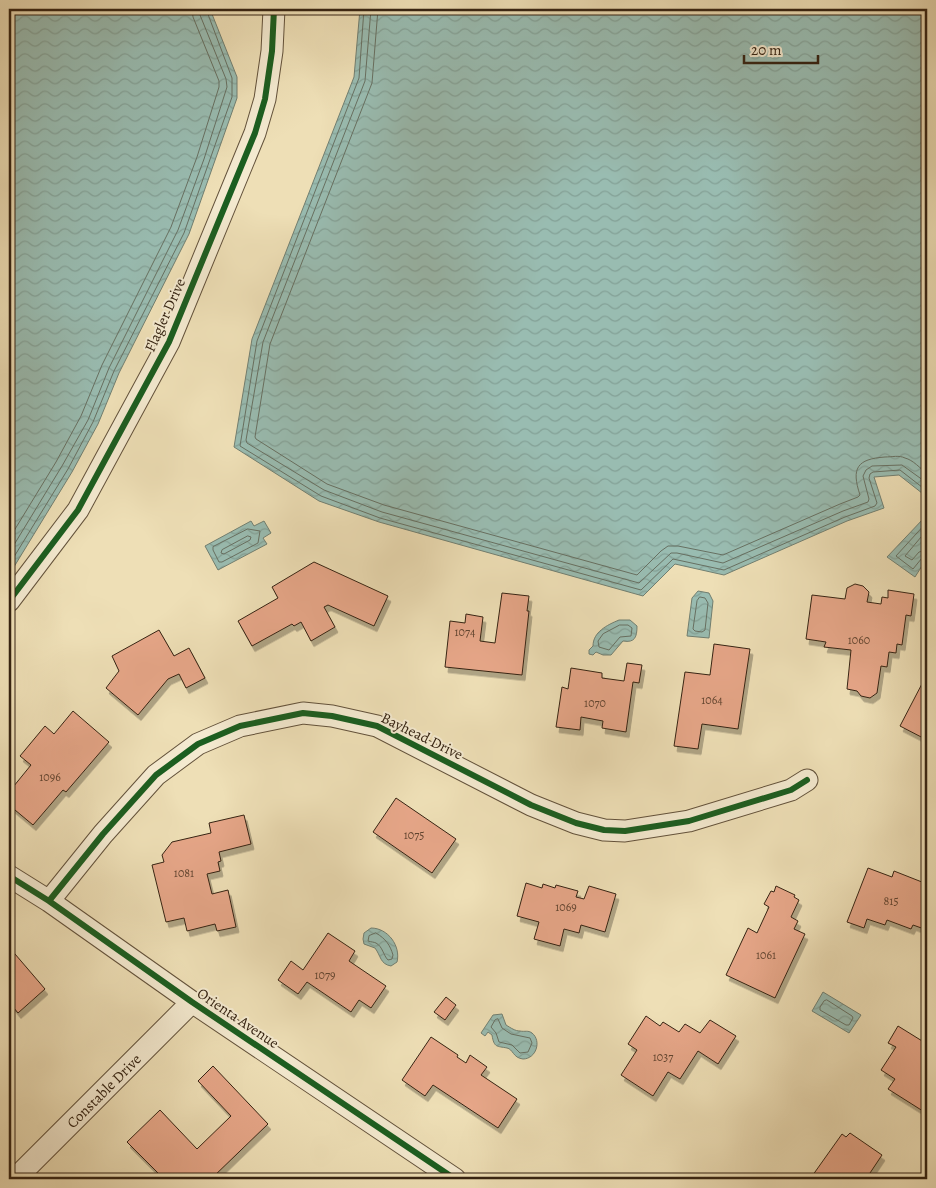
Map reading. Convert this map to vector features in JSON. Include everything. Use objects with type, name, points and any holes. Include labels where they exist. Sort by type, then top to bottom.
[{"type":"street","name":"Flagler Drive","points":[[9,601],[78,510],[169,342],[255,133],[265,99],[271,61],[274,9]]},
{"type":"street","name":"Bayhead Drive","points":[[49,901],[103,834],[156,775],[198,744],[240,726],[303,713],[332,716],[377,726],[531,805],[576,823],[604,830],[625,831],[689,821],[791,790],[807,780]]},
{"type":"street","name":"Orienta Avenue","points":[[9,876],[49,901],[192,1002],[455,1179]]},
{"type":"street","name":"Constable Drive","points":[[16,1179],[192,1002]]},
{"type":"water","points":[[9,9],[210,9],[237,77],[237,98],[189,234],[119,373],[98,424],[72,472],[9,575]]},
{"type":"water","points":[[360,9],[927,9],[927,497],[899,475],[874,477],[884,508],[847,521],[724,575],[675,564],[643,596],[379,522],[319,501],[234,447],[252,339],[354,77]]},
{"type":"water","points":[[927,517],[927,558],[915,577],[887,557]]},
{"type":"water","points":[[251,521],[254,526],[264,521],[271,533],[263,538],[267,544],[218,570],[205,546]]},
{"type":"water","points":[[698,591],[709,593],[713,601],[709,638],[687,636],[692,598]]},
{"type":"water","points":[[619,620],[630,620],[637,626],[633,640],[623,641],[611,655],[603,655],[596,652],[593,655],[589,654],[589,650],[593,646],[598,633]]},
{"type":"water","points":[[371,928],[383,931],[395,944],[398,956],[397,962],[391,966],[383,962],[375,948],[364,944],[364,933]]},
{"type":"water","points":[[823,992],[861,1015],[849,1033],[812,1011]]},
{"type":"water","points":[[502,1014],[506,1025],[516,1030],[531,1032],[535,1036],[537,1040],[536,1049],[528,1058],[520,1058],[509,1049],[496,1046],[492,1035],[488,1032],[485,1036],[481,1033],[493,1015]]},
{"type":"building","points":[[314,562],[388,596],[374,626],[328,605],[324,607],[335,627],[311,641],[301,622],[294,626],[292,624],[252,646],[238,621],[278,598],[272,587]]},
{"type":"building","points":[[855,584],[863,586],[869,592],[867,602],[881,604],[882,597],[888,598],[888,590],[914,594],[911,616],[906,615],[902,645],[897,644],[896,653],[889,652],[887,667],[881,666],[877,693],[870,698],[861,696],[857,691],[847,689],[851,650],[824,647],[826,642],[806,639],[812,595],[845,599],[847,588]]},
{"type":"building","points":[[502,593],[529,596],[522,675],[445,667],[450,621],[465,623],[466,614],[483,617],[480,641],[495,643]]},
{"type":"building","points":[[159,630],[174,656],[189,648],[205,678],[186,688],[179,674],[168,679],[138,715],[106,688],[119,671],[112,656]]},
{"type":"building","points":[[714,644],[750,649],[738,729],[702,724],[698,749],[674,746],[685,672],[710,675]]},
{"type":"building","points":[[627,663],[642,665],[639,683],[633,682],[626,732],[602,728],[603,721],[581,717],[580,730],[556,727],[562,687],[568,689],[571,668],[602,673],[602,678],[624,681]]},
{"type":"building","points":[[925,678],[927,680],[927,740],[900,726]]},
{"type":"building","points":[[73,711],[109,742],[66,792],[63,790],[33,825],[9,805],[9,792],[31,765],[20,756],[45,726],[54,734]]},
{"type":"building","points":[[396,798],[456,839],[432,873],[373,832]]},
{"type":"building","points":[[244,815],[251,844],[219,852],[221,861],[218,862],[220,871],[207,874],[212,894],[228,890],[236,927],[217,931],[215,924],[187,931],[184,918],[166,922],[152,865],[164,862],[162,855],[172,842],[211,833],[209,823]]},
{"type":"building","points":[[868,868],[892,877],[894,871],[927,884],[927,930],[913,925],[911,929],[887,920],[885,925],[867,919],[864,928],[847,922]]},
{"type":"building","points":[[526,883],[542,888],[543,884],[555,888],[556,885],[578,891],[576,897],[584,899],[589,886],[616,894],[605,932],[581,925],[579,933],[564,929],[560,946],[534,939],[539,922],[517,916]]},
{"type":"building","points":[[776,886],[795,895],[794,897],[799,900],[791,917],[798,921],[794,929],[805,934],[775,998],[726,975],[748,928],[757,933],[769,907],[764,904],[771,891],[774,892]]},
{"type":"building","points":[[328,933],[355,951],[349,961],[386,986],[371,1008],[359,1000],[351,1012],[307,982],[298,994],[278,980],[291,961],[303,970]]},
{"type":"building","points":[[9,947],[45,989],[18,1013],[9,1002]]},
{"type":"building","points":[[446,997],[456,1005],[445,1020],[434,1012]]},
{"type":"building","points":[[646,1016],[660,1026],[663,1022],[679,1032],[685,1024],[700,1033],[710,1020],[736,1036],[718,1064],[698,1051],[680,1079],[668,1072],[653,1096],[621,1075],[637,1050],[628,1044]]},
{"type":"building","points":[[898,1026],[927,1044],[926,1113],[888,1089],[895,1079],[881,1070],[896,1047],[888,1043]]},
{"type":"building","points":[[431,1037],[458,1055],[457,1057],[466,1063],[470,1055],[487,1067],[481,1075],[517,1099],[498,1128],[433,1085],[425,1096],[402,1080]]},
{"type":"building","points":[[213,1066],[268,1124],[211,1179],[164,1179],[127,1142],[160,1110],[197,1149],[231,1116],[198,1081]]},
{"type":"building","points":[[850,1133],[882,1155],[866,1179],[810,1179],[842,1134],[846,1137]]},
{"type":"cycle path","points":[[9,601],[78,510],[169,342],[255,133],[265,99],[272,51],[274,9]]},
{"type":"cycle path","points":[[49,901],[103,834],[156,775],[198,744],[240,726],[303,713],[332,716],[377,726],[531,805],[576,823],[604,830],[625,831],[689,821],[791,790],[807,780]]},
{"type":"cycle path","points":[[9,876],[49,901],[192,1002],[455,1179]]}]
